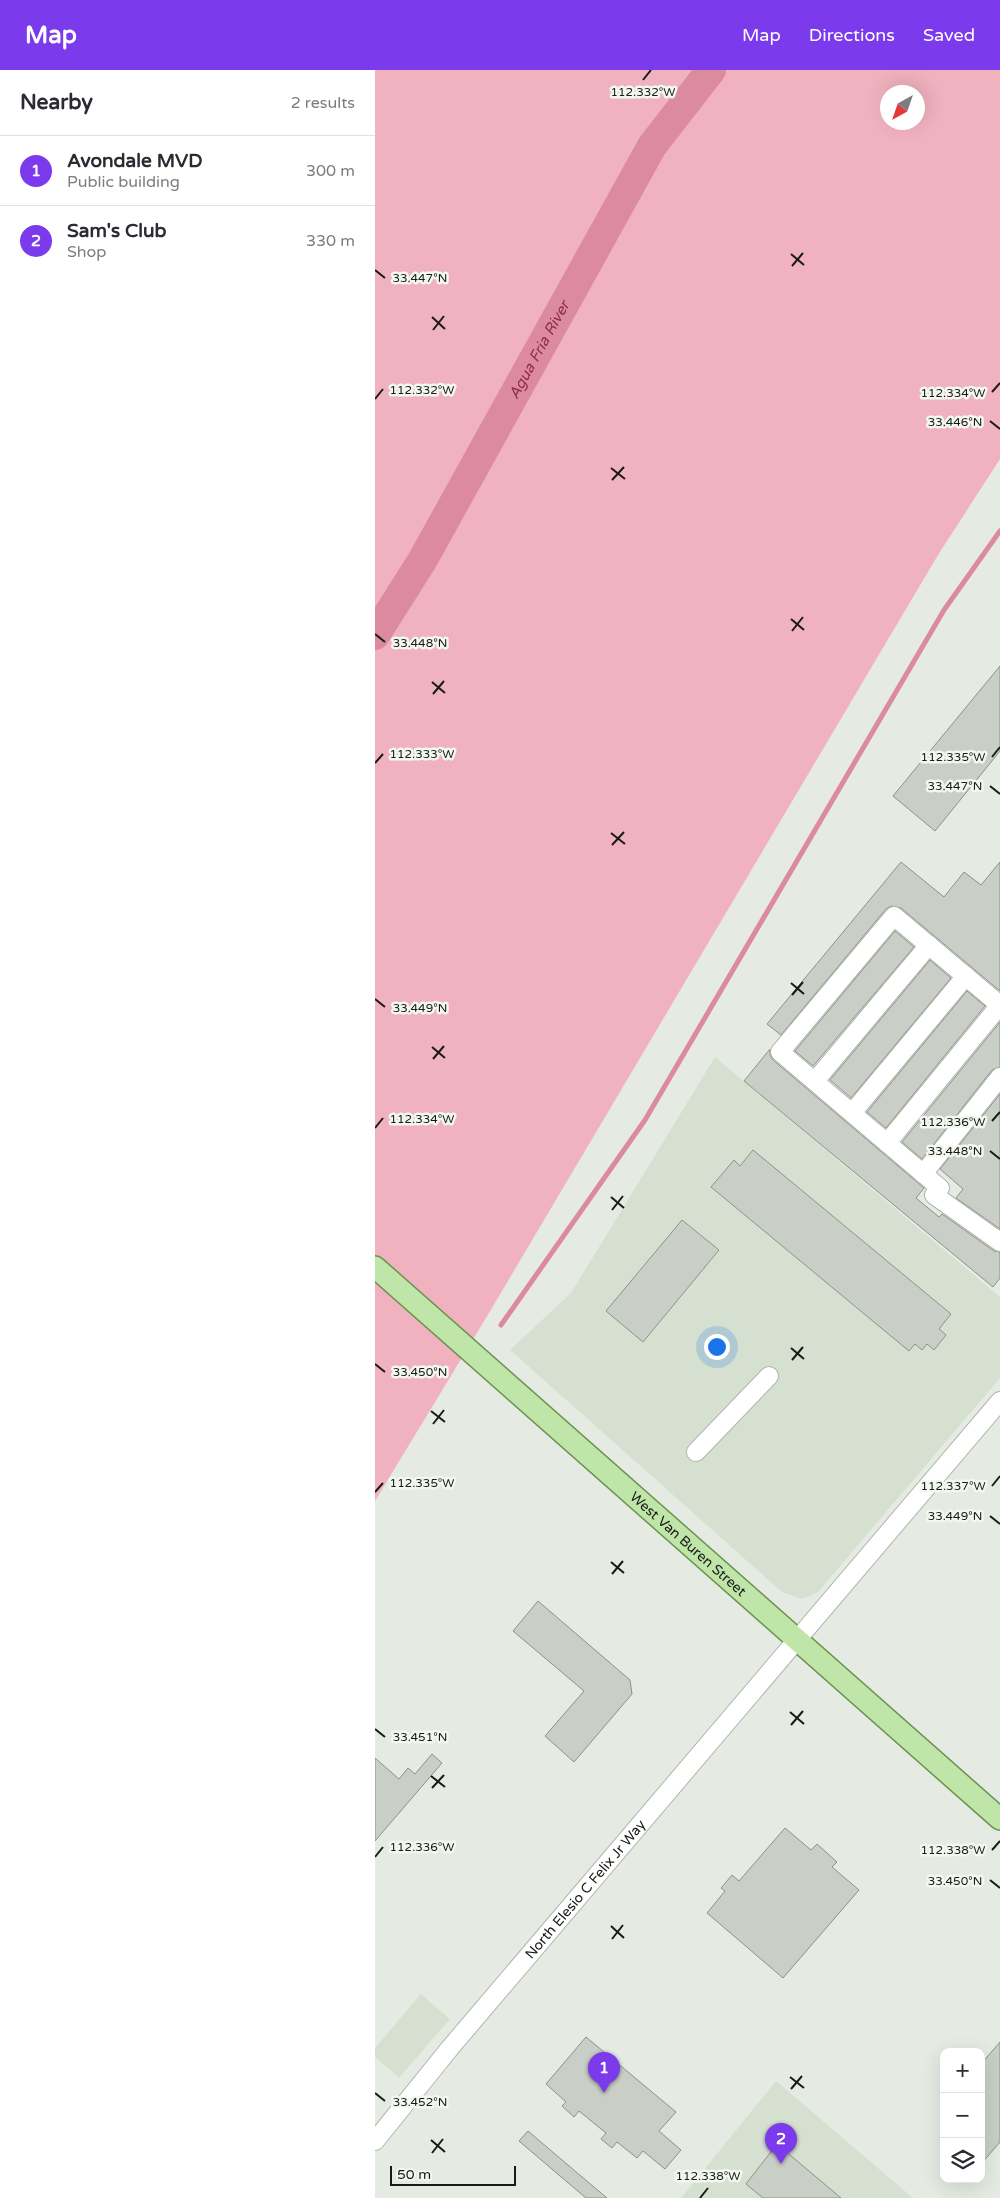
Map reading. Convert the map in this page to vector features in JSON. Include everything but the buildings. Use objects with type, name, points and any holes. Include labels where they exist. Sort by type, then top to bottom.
[{"type":"main road","name":"West Van Buren Street","points":[[375,1267],[1000,1819]]},
{"type":"street","points":[[887,1143],[1000,1005],[894,916],[780,1052],[815,1081],[852,1113],[923,1174],[940,1188],[934,1195],[1000,1242]]},
{"type":"street","points":[[815,1081],[929,945]]},
{"type":"street","points":[[852,1113],[966,976]]},
{"type":"street","points":[[923,1174],[1000,1077]]},
{"type":"street","points":[[696,1452],[769,1376]]},
{"type":"street","name":"North Elesio C Felix Jr Way","points":[[375,2141],[457,2041],[1000,1401]]},
{"type":"shaded area","points":[[375,70],[1000,70],[1000,459],[938,555],[486,1318],[375,1501]]},
{"type":"shaded area","points":[[715,1057],[1000,1297],[1000,1378],[818,1592],[802,1599],[782,1592],[510,1350],[571,1293]]},
{"type":"shaded area","points":[[421,1994],[450,2019],[399,2078],[375,2057],[375,2048]]},
{"type":"shaded area","points":[[776,2081],[913,2198],[681,2198]]},
{"type":"waterway","name":"Agua Fria River","points":[[375,635],[422,561],[652,146],[711,70]]},
{"type":"waterway","points":[[501,1325],[645,1120],[944,610],[1000,531]]},
{"type":"place","name":"Avondale MVD","points":[[604,2093]]},
{"type":"place","name":"Sam's Club","points":[[781,2164]]}]
